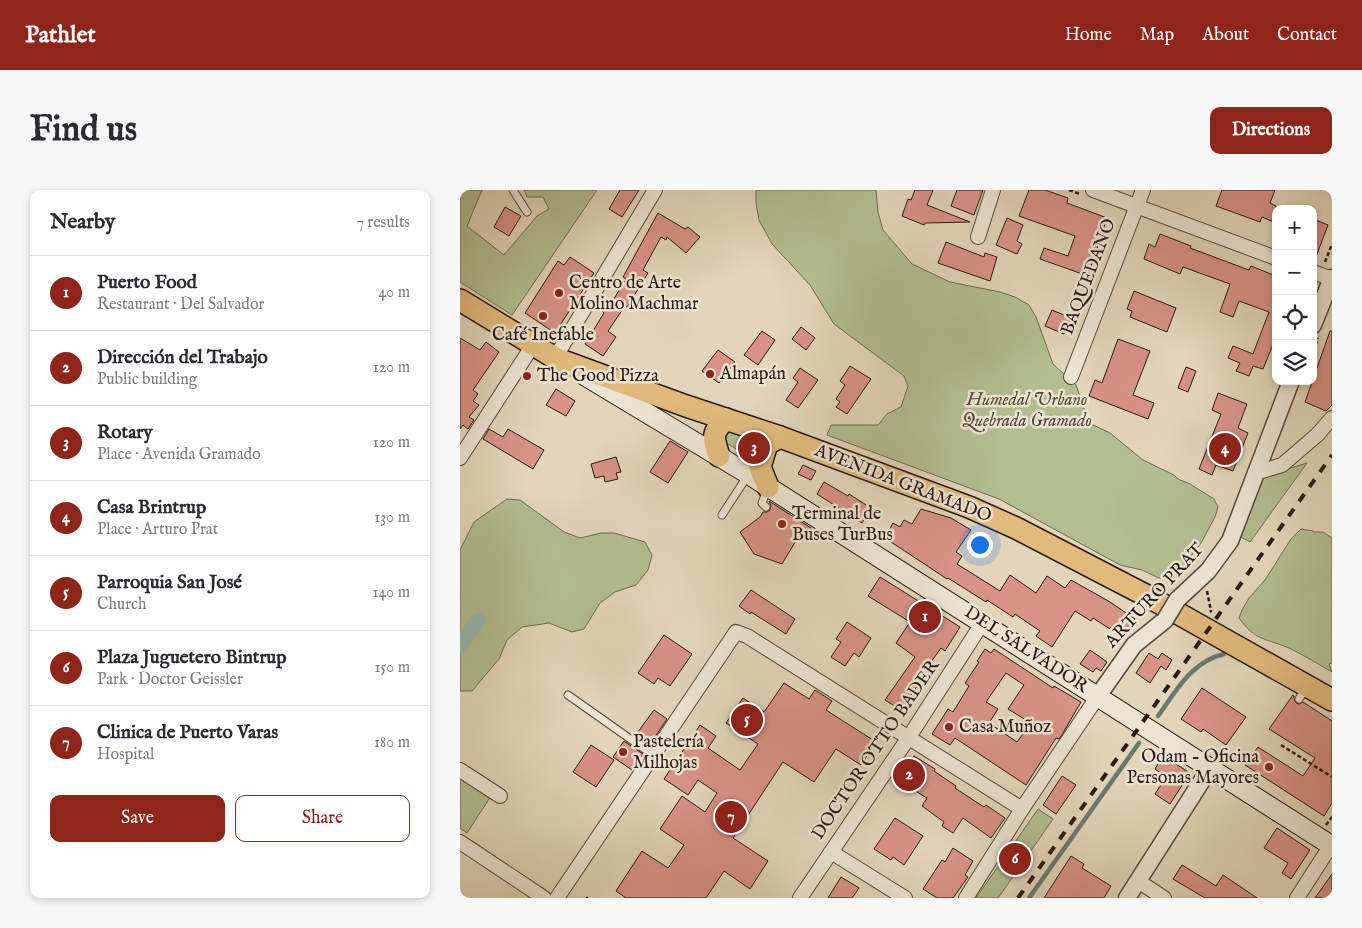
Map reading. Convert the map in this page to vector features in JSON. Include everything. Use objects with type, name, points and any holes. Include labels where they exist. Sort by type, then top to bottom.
[{"type":"main road","name":"AVENIDA GRAMADO","points":[[460,300],[555,358],[686,406],[780,437],[969,507],[1016,528],[1200,626],[1304,692],[1332,700]]},
{"type":"main road","name":"DEL SALVADOR","points":[[555,358],[748,474],[767,497],[812,518],[983,622],[1332,845]]},
{"type":"main road","points":[[686,406],[693,440]]},
{"type":"main road","points":[[719,456],[714,436],[717,427],[726,419]]},
{"type":"main road","points":[[767,497],[760,467],[767,444],[780,437]]},
{"type":"street","points":[[555,358],[655,190]]},
{"type":"street","points":[[978,237],[993,190]]},
{"type":"street","points":[[1093,190],[1272,257]]},
{"type":"street","name":"BAQUEDANO","points":[[1071,377],[1143,190]]},
{"type":"street","points":[[1317,310],[1326,277]]},
{"type":"street","points":[[460,458],[533,345]]},
{"type":"street","name":"ARTURO PRAT","points":[[1098,696],[1134,645],[1166,620],[1177,600],[1208,571],[1230,541],[1289,385]]},
{"type":"street","points":[[1255,473],[1282,464],[1317,435],[1332,418]]},
{"type":"street","name":"DOCTOR OTTO BADER","points":[[800,898],[909,737],[983,622]]},
{"type":"street","points":[[561,897],[736,632],[747,636],[1022,809]]},
{"type":"street","points":[[966,898],[1022,809],[1098,696]]},
{"type":"street","points":[[1127,898],[1210,768]]},
{"type":"street","points":[[460,770],[500,796]]},
{"type":"street","points":[[460,842],[544,898]]},
{"type":"street","points":[[1297,898],[1332,845]]},
{"type":"street","points":[[832,852],[905,898]]},
{"type":"street","points":[[1138,881],[1164,898]]},
{"type":"lane","points":[[513,190],[527,212]]},
{"type":"lane","points":[[722,515],[748,474]]},
{"type":"lane","points":[[568,695],[653,755]]},
{"type":"path","points":[[1326,277],[1332,244]]},
{"type":"path","points":[[1200,626],[1211,610],[1205,586]]},
{"type":"path","points":[[1281,745],[1332,777]]},
{"type":"green space","points":[[460,190],[482,190],[467,226],[504,255],[537,216],[549,209],[543,197],[527,197],[524,190],[597,190],[512,315],[460,282]]},
{"type":"green space","name":"Humedal Urbano Quebrada Gramado","points":[[756,190],[876,190],[878,212],[883,230],[912,264],[950,282],[1000,292],[1015,297],[1029,305],[1036,317],[1053,364],[1076,385],[1089,423],[1110,433],[1143,460],[1174,475],[1214,499],[1218,507],[1215,517],[1201,543],[1181,569],[1170,578],[1159,578],[1142,570],[1120,565],[999,499],[827,435],[831,425],[878,425],[887,414],[901,407],[908,386],[904,376],[834,324],[810,285],[772,244],[759,220]]},
{"type":"green space","points":[[726,429],[761,442],[755,461],[722,440]]},
{"type":"green space","points":[[1307,463],[1250,542],[1239,536],[1261,477]]},
{"type":"green space","points":[[507,499],[520,500],[564,532],[580,538],[601,533],[614,533],[645,542],[652,555],[648,570],[636,585],[615,592],[600,603],[584,629],[572,632],[549,623],[522,627],[507,640],[499,659],[472,691],[460,691],[460,550],[474,522]]},
{"type":"green space","points":[[1301,529],[1323,532],[1332,538],[1332,663],[1329,664],[1332,672],[1291,649],[1262,638],[1245,626],[1239,618],[1249,598],[1265,580],[1291,539]]},
{"type":"green space","points":[[460,776],[491,796],[467,833],[460,828]]},
{"type":"green space","points":[[1038,809],[1053,819],[998,898],[976,898]]},
{"type":"building","points":[[620,190],[639,190],[622,217],[609,209]]},
{"type":"building","points":[[915,190],[933,190],[927,205],[970,222],[925,223],[924,225],[902,216],[908,199],[911,200]]},
{"type":"building","points":[[957,190],[983,190],[974,215],[951,206]]},
{"type":"building","points":[[1029,190],[1045,190],[1068,198],[1067,203],[1107,218],[1088,276],[1040,259],[1044,248],[1068,256],[1075,236],[1019,216]]},
{"type":"building","points":[[1222,190],[1275,190],[1270,203],[1274,205],[1272,205],[1272,221],[1262,217],[1260,222],[1216,206]]},
{"type":"building","points":[[505,207],[521,216],[509,236],[494,227]]},
{"type":"building","points":[[658,213],[685,229],[688,227],[700,237],[686,253],[667,237],[666,240],[661,237],[643,270],[648,273],[627,307],[625,306],[608,331],[616,337],[603,356],[585,344],[604,313],[602,311],[609,301],[612,302],[626,279],[623,277]]},
{"type":"building","points":[[1007,218],[1023,225],[1017,241],[1022,244],[1017,254],[996,245]]},
{"type":"building","points":[[1317,221],[1328,225],[1317,254]]},
{"type":"building","points":[[1160,234],[1191,246],[1190,248],[1249,270],[1251,266],[1272,274],[1272,347],[1263,369],[1253,366],[1249,376],[1236,371],[1240,363],[1228,358],[1233,346],[1253,354],[1269,312],[1239,301],[1233,317],[1220,312],[1230,284],[1183,267],[1180,274],[1144,259],[1149,244],[1155,247]]},
{"type":"building","points":[[946,242],[984,257],[985,253],[997,257],[990,281],[938,263]]},
{"type":"building","name":"Centro de Arte Molino Machmar","points":[[570,257],[594,273],[555,333],[525,313],[558,261],[564,265]]},
{"type":"building","points":[[1134,291],[1176,308],[1167,332],[1130,317],[1132,311],[1127,309]]},
{"type":"building","points":[[1052,310],[1071,318],[1064,334],[1045,326]]},
{"type":"building","points":[[801,327],[815,338],[806,350],[792,339]]},
{"type":"building","points":[[762,331],[775,340],[758,365],[744,355]]},
{"type":"building","points":[[1330,331],[1332,331],[1332,405],[1326,411],[1305,402],[1311,385],[1317,385],[1317,368]]},
{"type":"building","points":[[460,338],[480,350],[486,342],[499,352],[473,390],[478,394],[473,401],[479,405],[469,417],[474,420],[468,429],[463,425],[460,429]]},
{"type":"building","points":[[1118,339],[1150,351],[1133,395],[1154,403],[1148,419],[1089,396],[1095,380],[1102,383]]},
{"type":"building","points":[[718,350],[735,362],[719,383],[702,371]]},
{"type":"building","points":[[850,366],[871,379],[847,414],[836,407],[840,402],[836,399],[845,385],[840,381]]},
{"type":"building","points":[[1186,367],[1196,371],[1188,392],[1178,388]]},
{"type":"building","points":[[800,368],[818,380],[798,408],[786,400],[798,382],[793,378]]},
{"type":"building","points":[[556,389],[575,401],[566,416],[546,405]]},
{"type":"building","points":[[1218,393],[1247,404],[1238,428],[1248,433],[1233,471],[1216,465],[1212,475],[1199,469],[1221,414],[1212,410]]},
{"type":"building","points":[[489,429],[503,437],[508,429],[544,450],[533,469],[483,439]]},
{"type":"building","points":[[670,441],[688,452],[668,483],[650,472]]},
{"type":"building","points":[[616,457],[621,472],[616,473],[618,479],[605,482],[604,476],[595,478],[591,464]]},
{"type":"building","points":[[803,465],[816,471],[811,480],[798,474]]},
{"type":"building","points":[[824,482],[848,496],[849,494],[871,508],[862,523],[817,494]]},
{"type":"building","points":[[769,501],[811,528],[804,537],[800,534],[782,564],[754,554],[740,532],[760,517],[763,512],[770,510]]},
{"type":"building","points":[[921,509],[951,518],[971,530],[956,552],[962,556],[957,564],[1000,591],[1010,575],[1036,593],[1047,576],[1065,588],[1071,580],[1110,602],[1135,619],[1125,636],[1093,618],[1091,621],[1075,611],[1052,647],[1036,636],[1040,631],[1015,614],[1013,617],[987,600],[986,602],[885,538],[893,523],[900,527],[904,520],[912,524]]},
{"type":"building","points":[[880,577],[960,627],[945,651],[941,648],[918,680],[920,682],[901,710],[885,700],[915,657],[896,643],[910,622],[868,596]]},
{"type":"building","points":[[751,590],[795,619],[786,634],[739,606]]},
{"type":"building","points":[[847,622],[871,638],[859,657],[854,653],[845,666],[831,657],[841,642],[836,639]]},
{"type":"building","points":[[664,635],[692,654],[670,686],[658,678],[654,684],[638,673]]},
{"type":"building","points":[[985,649],[991,653],[994,649],[1053,688],[1054,686],[1081,702],[1063,733],[1059,739],[1056,738],[1026,785],[955,738],[950,745],[932,734],[948,709],[953,712],[969,686],[965,683],[979,662],[977,661]],"holes":[[[1006,673],[1024,685],[1008,709],[1031,723],[1017,742],[989,723],[998,709],[986,702]]]},
{"type":"building","points":[[1090,650],[1107,662],[1101,671],[1096,668],[1093,672],[1080,664]]},
{"type":"building","points":[[1149,653],[1158,659],[1162,653],[1172,660],[1166,670],[1161,666],[1150,683],[1136,673]]},
{"type":"building","points":[[784,683],[809,699],[815,690],[832,701],[826,710],[876,742],[861,765],[836,749],[814,782],[783,762],[733,838],[768,861],[750,889],[724,871],[706,898],[626,898],[616,891],[642,851],[668,868],[684,845],[660,829],[682,796],[705,812],[717,793],[698,780],[688,795],[664,779],[700,725],[716,736],[708,748],[740,770],[758,744],[726,723],[743,698],[764,712]]},
{"type":"building","points":[[1202,688],[1246,717],[1226,745],[1203,729],[1201,732],[1181,719]]},
{"type":"building","points":[[1293,695],[1296,703],[1303,702],[1332,721],[1332,803],[1324,816],[1245,765],[1258,747],[1303,776],[1315,758],[1269,729]]},
{"type":"building","points":[[654,710],[667,719],[649,746],[635,736]]},
{"type":"building","points":[[624,741],[643,754],[632,770],[613,757]]},
{"type":"building","points":[[591,745],[614,760],[596,787],[573,772]]},
{"type":"building","points":[[914,756],[935,769],[934,771],[956,786],[955,788],[1005,818],[991,838],[963,818],[953,833],[942,826],[944,822],[922,806],[927,798],[899,781]]},
{"type":"building","points":[[1163,756],[1190,773],[1170,804],[1155,794],[1166,777],[1155,769]]},
{"type":"building","points":[[1062,776],[1076,785],[1056,814],[1043,805]]},
{"type":"building","points":[[895,818],[923,836],[904,865],[893,857],[891,860],[874,849]]},
{"type":"building","points":[[1277,828],[1310,850],[1291,879],[1282,873],[1288,863],[1264,848]]},
{"type":"building","points":[[953,848],[973,861],[965,875],[968,877],[953,898],[937,898],[923,889],[942,860],[945,862]]},
{"type":"building","points":[[1071,856],[1084,864],[1082,868],[1111,886],[1104,898],[1044,898]]},
{"type":"building","points":[[1182,865],[1216,886],[1223,875],[1257,898],[1205,898],[1173,879]]},
{"type":"building","points":[[1332,874],[1332,898],[1315,898]]},
{"type":"building","points":[[841,877],[859,888],[852,898],[828,898]]},
{"type":"waterway","points":[[460,645],[478,620]]},
{"type":"waterway","points":[[1158,716],[1194,670],[1202,663],[1224,654]]},
{"type":"waterway","points":[[1029,898],[1139,743]]},
{"type":"railway","points":[[1018,898],[1332,455]]},
{"type":"place","name":"Centro de Arte Molino Machmar","points":[[559,293]]},
{"type":"place","name":"Café Inefable","points":[[543,316]]},
{"type":"place","name":"Almapán","points":[[710,374]]},
{"type":"place","name":"The Good Pizza","points":[[527,376]]},
{"type":"place","name":"Rotary","points":[[754,448]]},
{"type":"place","name":"Casa Brintrup","points":[[1225,449]]},
{"type":"place","name":"Terminal de Buses TurBus","points":[[782,524]]},
{"type":"place","name":"Puerto Food","points":[[925,617]]},
{"type":"place","name":"Parroquia San José","points":[[747,720]]},
{"type":"place","name":"Casa Muñoz","points":[[949,727]]},
{"type":"place","name":"Pastelería Milhojas","points":[[623,752]]},
{"type":"place","name":"Odam - Oficina Personas Mayores","points":[[1269,767]]},
{"type":"place","name":"Dirección del Trabajo","points":[[909,775]]},
{"type":"place","name":"Clinica de Puerto Varas","points":[[731,817]]},
{"type":"place","name":"Plaza Juguetero Bintrup","points":[[1015,859]]}]
